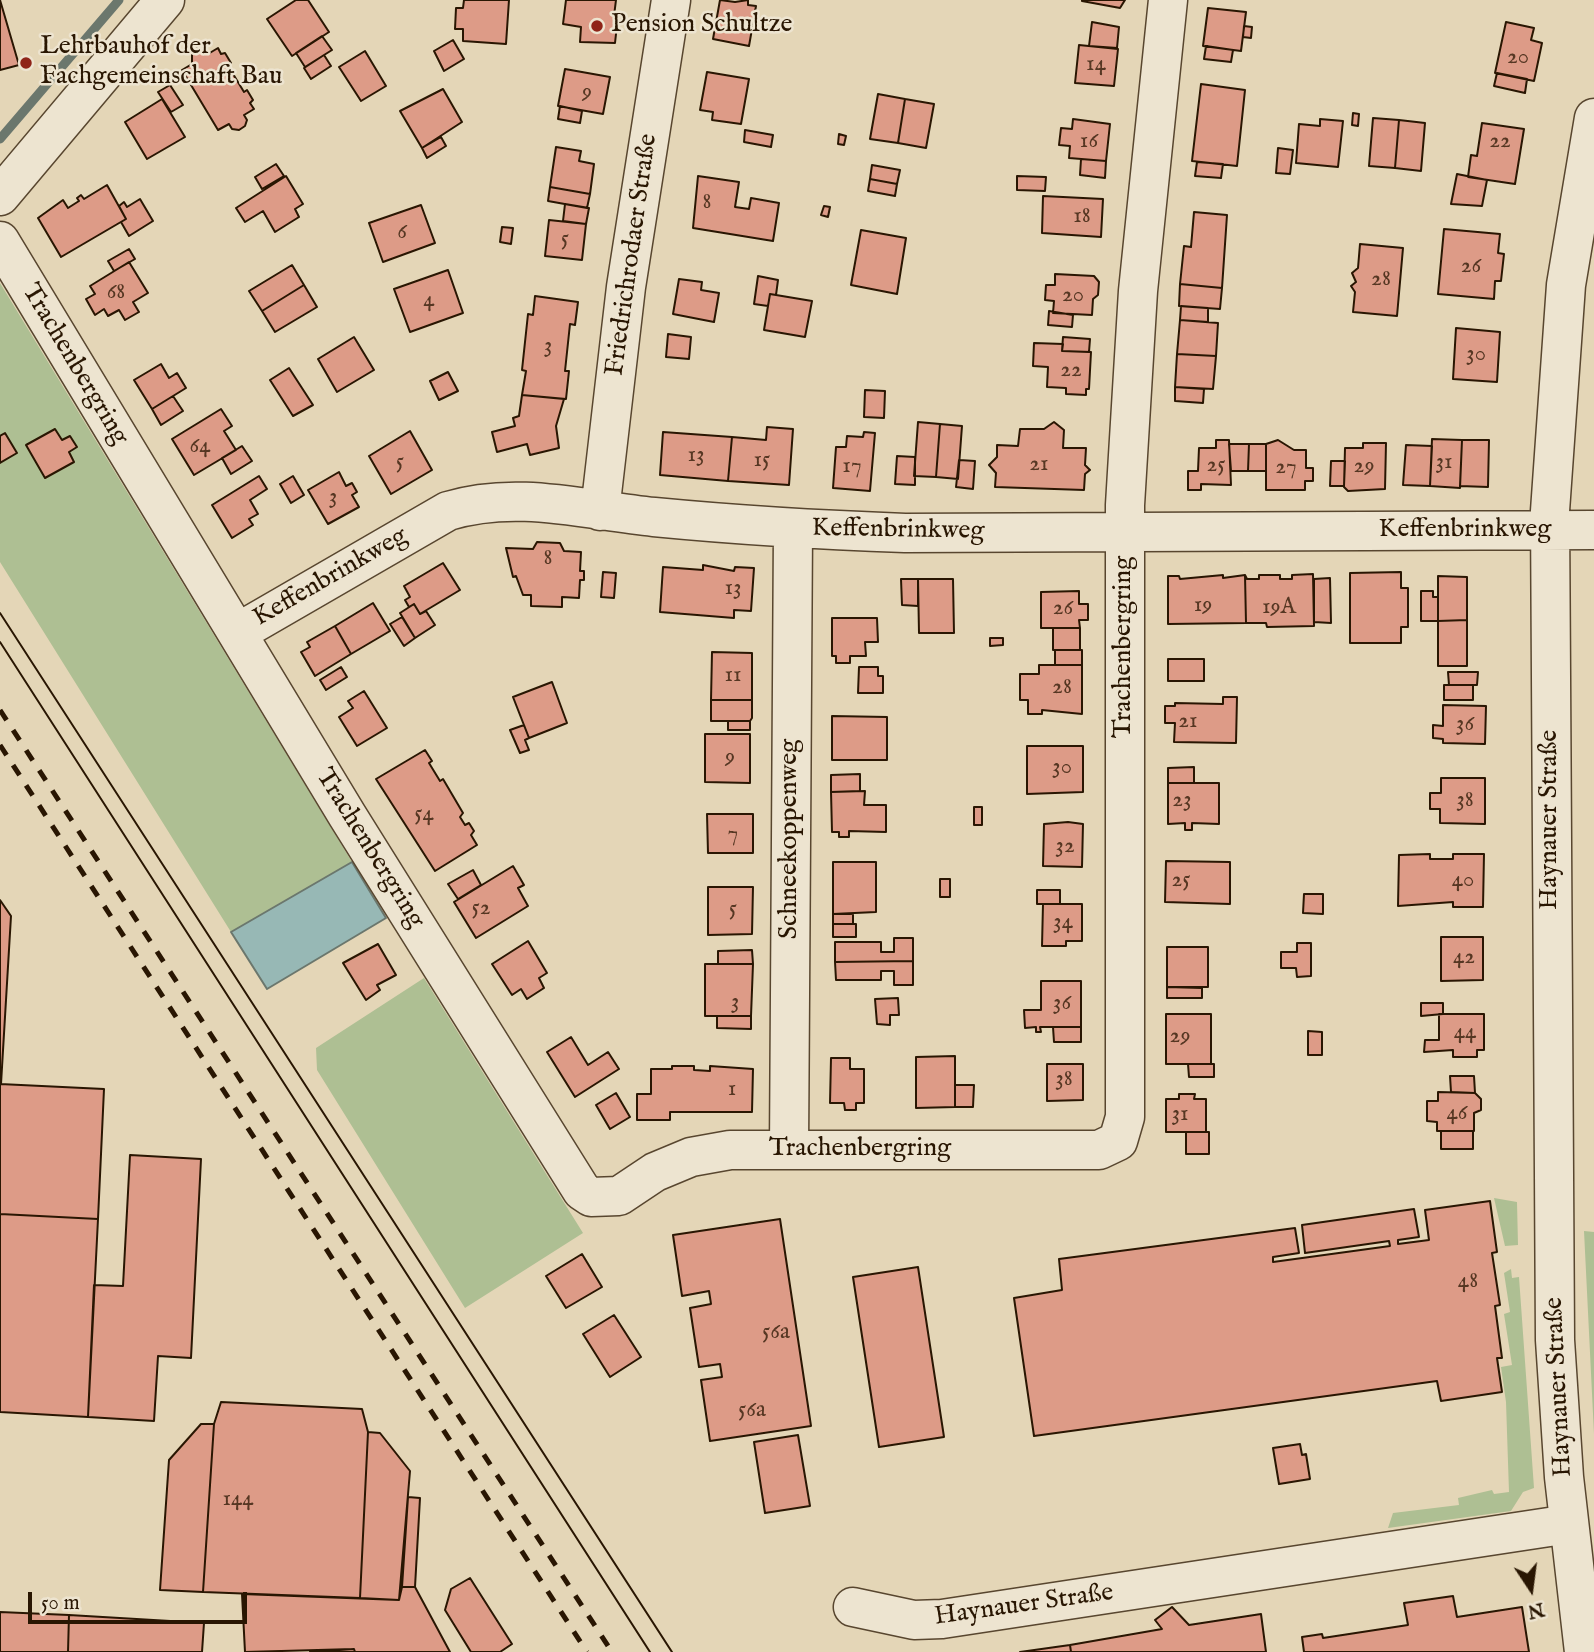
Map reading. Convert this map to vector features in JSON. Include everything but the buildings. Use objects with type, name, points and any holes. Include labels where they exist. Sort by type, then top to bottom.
[{"type":"street","points":[[0,196],[165,0]]},
{"type":"street","name":"Friedrichrodaer Straße","points":[[600,511],[626,287],[671,0]]},
{"type":"street","name":"Trachenbergring","points":[[0,241],[237,633],[582,1191],[592,1197],[619,1196],[655,1172],[691,1157],[730,1150],[1099,1150],[1118,1140],[1125,1117],[1125,532],[1138,291],[1168,0]]},
{"type":"street","name":"Haynauer Straße","points":[[1584,1652],[1569,1524],[1555,1340],[1550,530],[1566,285],[1594,118]]},
{"type":"street","name":"Keffenbrinkweg","points":[[237,633],[448,511],[475,503],[500,500],[541,501],[600,511],[793,529],[964,534],[1594,530]]},
{"type":"street","name":"Schneekoppenweg","points":[[789,1150],[793,529]]},
{"type":"street","name":"Haynauer Straße","points":[[853,1607],[914,1620],[942,1619],[1569,1524]]},
{"type":"green space","points":[[0,283],[352,862],[231,932],[0,562]]},
{"type":"green space","points":[[424,978],[583,1233],[465,1308],[317,1070],[316,1048]]},
{"type":"green space","points":[[1494,1198],[1517,1202],[1518,1245],[1505,1246]]},
{"type":"green space","points":[[1584,1231],[1594,1232],[1594,1434]]},
{"type":"green space","points":[[1511,1269],[1512,1278],[1519,1277],[1534,1488],[1523,1492],[1511,1511],[1388,1528],[1393,1513],[1459,1505],[1458,1498],[1492,1490],[1494,1494],[1509,1492],[1506,1402],[1501,1367],[1512,1365],[1504,1314],[1510,1312],[1504,1273]]},
{"type":"water","points":[[352,862],[386,918],[267,989],[231,932]]},
{"type":"waterway","points":[[0,139],[119,0]]},
{"type":"tram line","points":[[0,613],[672,1652]]},
{"type":"tram line","points":[[0,642],[650,1652]]},
{"type":"railway","points":[[0,710],[612,1652]]},
{"type":"railway","points":[[0,745],[587,1652]]},
{"type":"place","name":"Pension Schultze","points":[[597,26]]},
{"type":"place","name":"Lehrbauhof der Fachgemeinschaft Bau","points":[[26,63]]}]
